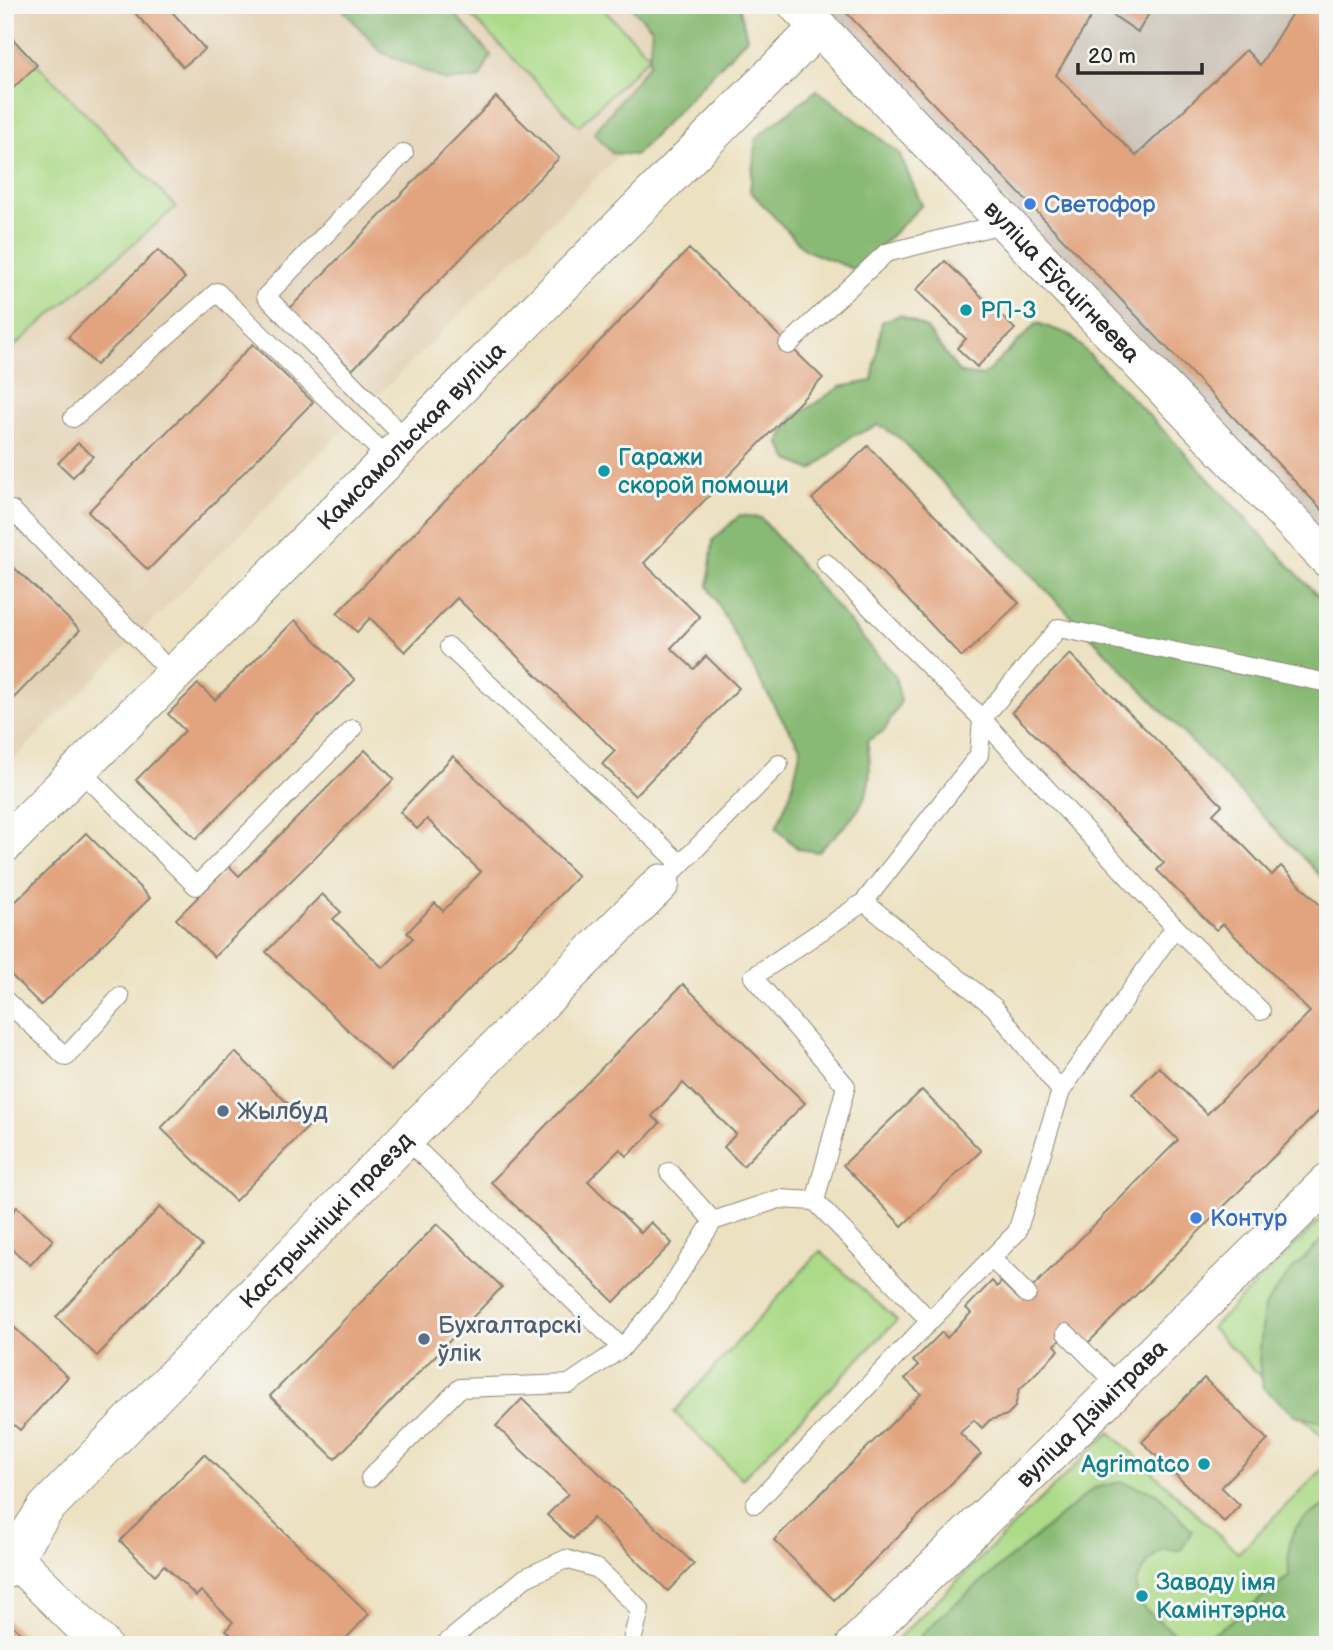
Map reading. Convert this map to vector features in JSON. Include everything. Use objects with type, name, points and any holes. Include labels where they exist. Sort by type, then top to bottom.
[{"type":"street","name":"вуліца Еўсцігнеева","points":[[808,16],[1328,559]]},
{"type":"street","name":"Камсамольская вуліца","points":[[5,844],[398,449],[808,16]]},
{"type":"street","name":"Кастрычніцкі праезд","points":[[8,1559],[46,1508],[406,1139],[671,873]]},
{"type":"street","name":"вуліца Дзімітрава","points":[[855,1645],[1328,1182]]},
{"type":"street","points":[[8,1559],[102,1645]]},
{"type":"lane","points":[[398,449],[266,296],[404,153]]},
{"type":"lane","points":[[788,345],[886,253],[1006,223]]},
{"type":"lane","points":[[73,418],[216,292],[398,449]]},
{"type":"lane","points":[[12,510],[173,674]]},
{"type":"lane","points":[[826,563],[982,719],[1175,927],[1261,1011]]},
{"type":"lane","points":[[815,1201],[846,1086],[753,977],[864,902],[979,755],[982,719],[1059,628],[1328,683]]},
{"type":"lane","points":[[449,648],[671,873],[779,764]]},
{"type":"lane","points":[[79,769],[197,886],[353,729]]},
{"type":"lane","points":[[864,902],[994,1007],[1061,1091]]},
{"type":"lane","points":[[755,1504],[1017,1232],[1061,1091],[1175,927]]},
{"type":"lane","points":[[5,1000],[66,1057],[120,997]]},
{"type":"lane","points":[[406,1139],[622,1348]]},
{"type":"lane","points":[[669,1172],[713,1221]]},
{"type":"lane","points":[[370,1478],[460,1388],[569,1384],[622,1348],[663,1300],[713,1221],[779,1199],[815,1201],[930,1321]]},
{"type":"lane","points":[[991,1258],[1027,1294]]},
{"type":"lane","points":[[1066,1333],[1119,1386]]},
{"type":"lane","points":[[444,1645],[525,1578],[566,1559],[598,1569],[639,1609],[631,1645]]},
{"type":"shaded area","points":[[5,5],[629,5],[700,74],[5,768]]},
{"type":"shaded area","points":[[819,5],[1328,5],[1328,538]]},
{"type":"green space","points":[[339,5],[447,5],[491,55],[480,78],[447,81],[381,52]]},
{"type":"green space","points":[[461,5],[599,5],[650,56],[579,126]]},
{"type":"green space","points":[[629,5],[739,5],[747,38],[636,155],[612,153],[594,133],[649,64],[652,28]]},
{"type":"green space","points":[[12,38],[176,207],[5,354],[5,44]]},
{"type":"green space","points":[[817,90],[899,153],[922,205],[856,270],[805,250],[750,191],[756,138]]},
{"type":"green space","points":[[900,315],[926,328],[960,373],[983,376],[1037,323],[1069,334],[1167,434],[1328,607],[1328,781],[1323,790],[1328,795],[1328,884],[901,439],[879,425],[850,437],[812,470],[789,460],[779,442],[793,418],[840,387],[872,381],[882,322]]},
{"type":"green space","points":[[740,515],[761,518],[895,676],[901,701],[884,731],[867,741],[870,778],[862,804],[818,852],[798,849],[776,828],[791,792],[801,748],[777,711],[708,586],[713,540]]},
{"type":"green space","points":[[1328,1212],[1328,1442],[1211,1328]]},
{"type":"green space","points":[[1328,1234],[1328,1424],[1295,1415],[1263,1388],[1259,1361],[1264,1307],[1289,1273]]},
{"type":"green space","points":[[820,1251],[897,1320],[742,1479],[674,1412]]},
{"type":"green space","points":[[1110,1432],[1238,1553],[1328,1464],[1328,1645],[891,1645]]},
{"type":"green space","points":[[1121,1482],[1157,1493],[1192,1531],[1181,1550],[1161,1550],[1149,1561],[1136,1582],[1140,1605],[1181,1639],[1201,1641],[1289,1576],[1289,1550],[1293,1532],[1305,1518],[1328,1504],[1328,1645],[912,1645],[943,1614],[1094,1488]]},
{"type":"building","points":[[128,5],[166,5],[205,49],[183,67]]},
{"type":"building","points":[[839,5],[1098,5],[1056,75],[1136,156],[1246,50],[1260,65],[1297,5],[1328,5],[1328,516]]},
{"type":"building","points":[[1098,5],[1154,5],[1138,32]]},
{"type":"building","points":[[12,38],[37,65],[5,96],[5,44]]},
{"type":"building","points":[[496,97],[559,158],[352,370],[289,309]]},
{"type":"building","name":"Гаражи скорой помощи","points":[[689,249],[823,378],[644,563],[700,617],[671,648],[694,669],[706,656],[739,688],[635,796],[602,764],[615,751],[457,598],[405,652],[370,618],[357,632],[337,613]]},
{"type":"building","points":[[158,250],[185,278],[96,365],[68,337]]},
{"type":"building","name":"РП-3","points":[[945,261],[1015,329],[977,367],[957,348],[966,339],[916,290]]},
{"type":"building","points":[[253,344],[313,402],[148,570],[88,512]]},
{"type":"building","points":[[78,443],[93,456],[73,477],[58,463]]},
{"type":"building","points":[[868,446],[1019,603],[962,657],[812,499]]},
{"type":"building","points":[[5,559],[80,630],[5,707]]},
{"type":"building","points":[[295,620],[355,680],[196,839],[136,780],[185,731],[168,714],[198,684],[215,700]]},
{"type":"building","points":[[1070,654],[1222,805],[1213,814],[1272,875],[1281,866],[1328,913],[1328,1102],[1087,1344],[1071,1328],[1055,1345],[1059,1350],[1019,1390],[1015,1407],[1007,1415],[990,1420],[982,1428],[974,1420],[960,1433],[981,1454],[834,1600],[774,1540],[921,1394],[905,1379],[918,1366],[913,1361],[942,1332],[947,1338],[971,1313],[966,1308],[992,1281],[997,1287],[1001,1282],[1020,1300],[1178,1140],[1132,1094],[1159,1067],[1207,1114],[1310,1012],[1223,924],[1216,930],[1157,870],[1164,863],[1012,712]]},
{"type":"building","points":[[365,750],[394,779],[214,957],[176,919],[229,866],[239,876]]},
{"type":"building","points":[[453,756],[578,876],[391,1071],[266,952],[322,894],[341,912],[333,919],[383,968],[413,938],[407,933],[435,903],[443,911],[481,872],[427,819],[417,829],[400,812]]},
{"type":"building","points":[[86,833],[150,898],[41,1005],[5,969],[5,912]]},
{"type":"building","points":[[683,984],[805,1103],[743,1166],[724,1147],[736,1134],[683,1083],[652,1116],[660,1123],[642,1142],[627,1156],[620,1149],[588,1181],[641,1233],[651,1222],[672,1243],[614,1302],[491,1182]]},
{"type":"building","points":[[235,1052],[310,1125],[235,1201],[161,1128]]},
{"type":"building","points":[[922,1090],[981,1151],[902,1226],[843,1165]]},
{"type":"building","points":[[17,1207],[53,1240],[30,1265],[5,1243],[5,1220]]},
{"type":"building","points":[[160,1207],[202,1246],[97,1356],[56,1317]]},
{"type":"building","points":[[437,1224],[502,1287],[335,1459],[270,1396]]},
{"type":"building","points":[[5,1319],[68,1377],[20,1430],[5,1417]]},
{"type":"building","name":"Agrimatco","points":[[1204,1378],[1268,1440],[1221,1487],[1240,1505],[1224,1522],[1142,1442]]},
{"type":"building","points":[[522,1399],[694,1564],[668,1591],[593,1518],[573,1539],[547,1515],[568,1494],[496,1426]]},
{"type":"building","points":[[204,1454],[369,1614],[340,1645],[241,1645],[226,1630],[233,1622],[201,1591],[196,1596],[164,1565],[155,1575],[120,1541]]},
{"type":"building","points":[[5,1618],[33,1645],[5,1645]]},
{"type":"place","name":"Светофор","points":[[1030,204]]},
{"type":"place","name":"РП-3","points":[[966,310]]},
{"type":"place","name":"Гаражи скорой помощи","points":[[604,471]]},
{"type":"place","name":"Жылбуд","points":[[223,1111]]},
{"type":"place","name":"Контур","points":[[1196,1218]]},
{"type":"place","name":"Бухгалтарскі ўлік","points":[[424,1339]]},
{"type":"place","name":"Agrimatco","points":[[1204,1464]]},
{"type":"place","name":"Заводу імя Камінтэрна","points":[[1142,1596]]}]
